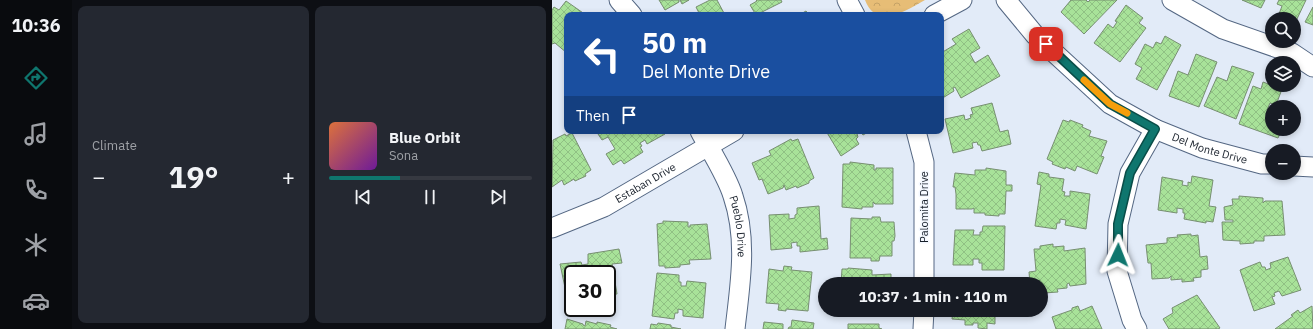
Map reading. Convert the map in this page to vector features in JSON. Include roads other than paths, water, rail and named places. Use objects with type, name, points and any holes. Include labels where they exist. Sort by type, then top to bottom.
[{"type":"street","points":[[619,0],[629,12]]},
{"type":"street","points":[[847,0],[853,12]]},
{"type":"street","points":[[940,12],[962,0]]},
{"type":"street","name":"Del Monte Drive","points":[[1006,0],[1035,35],[1110,104],[1155,129],[1202,148],[1265,164]]},
{"type":"street","points":[[1172,0],[1223,29],[1292,53],[1313,67]]},
{"type":"street","points":[[1137,329],[1132,320],[1117,271],[1118,224],[1130,173],[1155,129]]},
{"type":"street","name":"Estaban Drive","points":[[552,228],[604,207],[704,139],[723,134]]},
{"type":"street","name":"Palomita Drive","points":[[917,134],[924,162],[924,277]]},
{"type":"street","name":"Pueblo Drive","points":[[704,139],[733,196],[741,229],[743,266],[735,329]]},
{"type":"street","points":[[1301,166],[1313,167]]},
{"type":"street","points":[[924,317],[924,329]]}]
